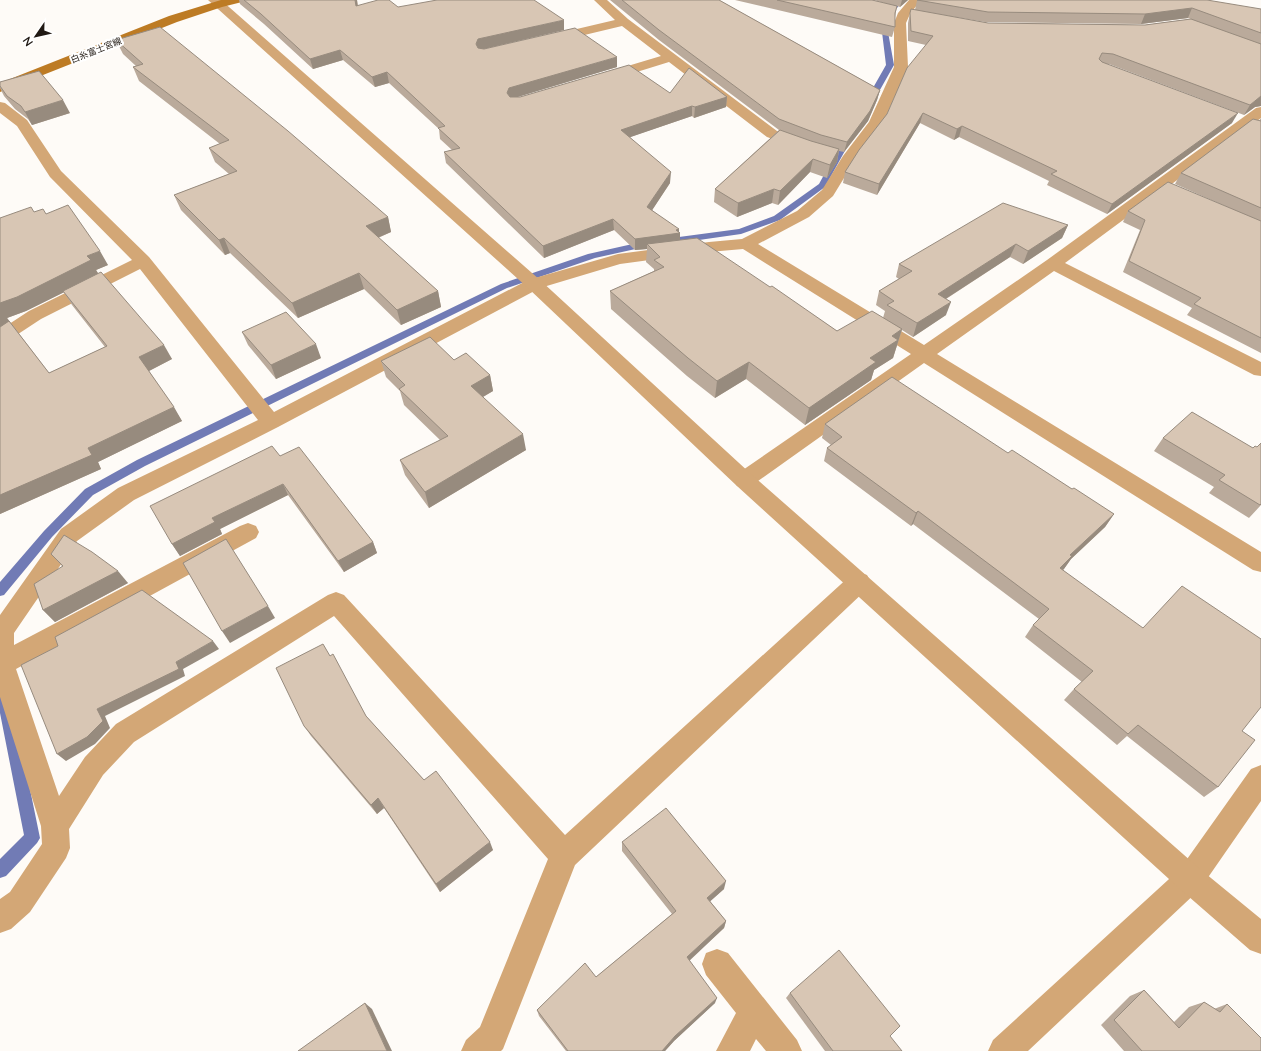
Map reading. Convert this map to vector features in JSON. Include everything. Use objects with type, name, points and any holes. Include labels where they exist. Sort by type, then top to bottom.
[{"type":"main road","name":"白糸富士宮線","points":[[0,88],[216,2],[238,0]]},
{"type":"street","points":[[600,0],[624,22],[772,134],[814,150]]},
{"type":"street","points":[[898,11],[915,0]]},
{"type":"street","points":[[216,2],[534,284],[744,480],[1190,879],[1261,939]]},
{"type":"street","points":[[898,11],[919,16]]},
{"type":"street","points":[[0,918],[20,902],[56,848],[55,826],[2,664],[1,634],[69,535],[126,494],[271,422],[534,284],[618,259],[709,247],[746,244],[803,214],[828,192],[841,157],[876,123],[901,67],[900,23],[898,11]]},
{"type":"street","points":[[539,42],[624,22]]},
{"type":"street","points":[[590,81],[672,57]]},
{"type":"street","points":[[0,106],[22,123],[55,174],[143,261],[271,422]]},
{"type":"street","points":[[744,480],[1053,264],[1168,187],[1261,111]]},
{"type":"street","points":[[746,244],[1261,563]]},
{"type":"street","points":[[0,338],[35,315],[143,261]]},
{"type":"street","points":[[1053,264],[1261,370]]},
{"type":"street","points":[[2,664],[248,532]]},
{"type":"street","points":[[477,1051],[492,1038],[564,855],[859,582]]},
{"type":"street","points":[[55,826],[94,766],[125,733],[336,602],[564,855]]},
{"type":"street","points":[[1004,1051],[1190,879],[1261,778]]},
{"type":"street","points":[[717,964],[786,1051]]},
{"type":"street","points":[[732,1051],[754,1011]]},
{"type":"building","points":[[244,0],[355,0],[356,6],[378,0],[389,0],[398,7],[437,0],[534,0],[564,20],[478,39],[476,44],[478,48],[484,49],[575,28],[617,57],[509,88],[507,93],[510,97],[520,97],[629,65],[670,93],[689,68],[727,97],[695,107],[692,106],[621,130],[671,172],[647,207],[679,229],[676,230],[680,233],[635,239],[613,219],[543,246],[444,152],[460,148],[438,128],[445,126],[387,72],[372,77],[340,50],[310,59]]},
{"type":"building","points":[[622,0],[719,0],[880,90],[870,111],[847,142],[821,135],[779,119],[659,30]]},
{"type":"building","points":[[777,0],[872,0],[897,6],[895,13],[895,27]]},
{"type":"building","points":[[917,0],[1207,0],[1261,9],[1261,33],[1192,8],[1145,14],[988,12]]},
{"type":"building","points":[[911,9],[988,23],[1145,25],[1191,19],[1261,44],[1261,96],[1250,105],[1113,54],[1102,53],[1099,59],[1102,62],[1238,113],[1112,204],[1051,174],[1057,171],[962,126],[957,129],[923,113],[879,184],[845,172],[859,150],[887,114],[907,68],[933,36],[911,31]]},
{"type":"building","points":[[160,27],[288,131],[388,217],[366,226],[438,291],[397,310],[359,273],[292,303],[224,238],[219,240],[174,195],[237,171],[209,148],[229,140],[133,67],[143,64],[116,40]]},
{"type":"building","points":[[39,71],[63,100],[25,112],[21,106],[7,96],[0,86],[0,82]]},
{"type":"building","points":[[1253,119],[1261,121],[1261,208],[1181,173]]},
{"type":"building","points":[[780,130],[839,149],[830,165],[813,159],[780,191],[774,189],[738,203],[715,189]]},
{"type":"building","points":[[1168,182],[1261,221],[1261,338],[1194,304],[1201,298],[1129,261],[1145,220],[1128,211]]},
{"type":"building","points":[[1003,203],[1068,225],[1028,251],[1016,244],[938,294],[951,302],[917,323],[887,305],[894,301],[879,291],[912,271],[899,264]]},
{"type":"building","points":[[68,205],[100,251],[87,256],[91,260],[17,297],[0,303],[0,218],[31,207],[34,212],[43,209],[46,214]]},
{"type":"building","points":[[697,238],[770,287],[772,286],[837,331],[872,311],[902,329],[892,336],[898,340],[870,358],[876,362],[809,408],[749,362],[717,381],[610,291],[664,267],[654,260],[660,257],[647,244]]},
{"type":"building","points":[[101,272],[164,345],[139,357],[174,407],[88,448],[92,455],[0,495],[0,327],[9,321],[49,373],[107,346],[63,291]]},
{"type":"building","points":[[286,312],[316,344],[271,365],[242,332]]},
{"type":"building","points":[[430,337],[454,360],[466,353],[490,375],[471,386],[523,434],[425,492],[400,460],[448,436],[399,389],[405,385],[381,361]]},
{"type":"building","points":[[892,377],[1008,453],[1012,450],[1114,514],[1070,555],[1072,556],[1060,568],[1143,628],[1182,586],[1261,639],[1261,707],[1242,731],[1255,740],[1218,787],[1138,725],[1128,734],[1074,689],[1093,671],[1033,625],[1049,609],[918,511],[916,513],[827,448],[842,437],[825,424]]},
{"type":"building","points":[[1192,412],[1253,448],[1255,446],[1257,447],[1261,443],[1260,505],[1219,480],[1225,475],[1163,438]]},
{"type":"building","points":[[272,446],[280,456],[299,447],[373,542],[338,561],[283,484],[212,518],[215,522],[172,544],[150,506]]},
{"type":"building","points":[[64,535],[92,552],[118,571],[43,610],[34,584],[63,566],[51,554]]},
{"type":"building","points":[[226,539],[268,606],[222,631],[183,563]]},
{"type":"building","points":[[142,590],[213,641],[176,662],[179,669],[97,709],[103,721],[87,737],[57,754],[21,665],[58,646],[55,637]]},
{"type":"building","points":[[323,644],[330,656],[333,654],[366,716],[424,780],[436,771],[490,842],[436,884],[378,798],[371,805],[304,726],[276,668]]},
{"type":"building","points":[[666,808],[726,881],[707,898],[726,921],[687,957],[717,998],[675,1036],[662,1051],[568,1051],[537,1010],[585,963],[596,977],[676,911],[622,842]]},
{"type":"building","points":[[839,950],[900,1026],[890,1036],[902,1051],[833,1051],[790,993]]},
{"type":"building","points":[[1144,990],[1179,1028],[1204,1002],[1220,1012],[1227,1004],[1261,1038],[1261,1051],[1142,1051],[1114,1020]]},
{"type":"building","points":[[365,1003],[387,1051],[298,1051]]},
{"type":"waterway","points":[[869,102],[890,65],[885,32],[891,12],[900,0]]},
{"type":"waterway","points":[[664,242],[741,231],[777,218],[822,185],[848,138]]},
{"type":"waterway","points":[[0,591],[48,534],[89,492],[141,463],[504,286],[556,267],[592,256],[646,244]]},
{"type":"waterway","points":[[0,695],[8,716],[32,838],[0,870]]}]
